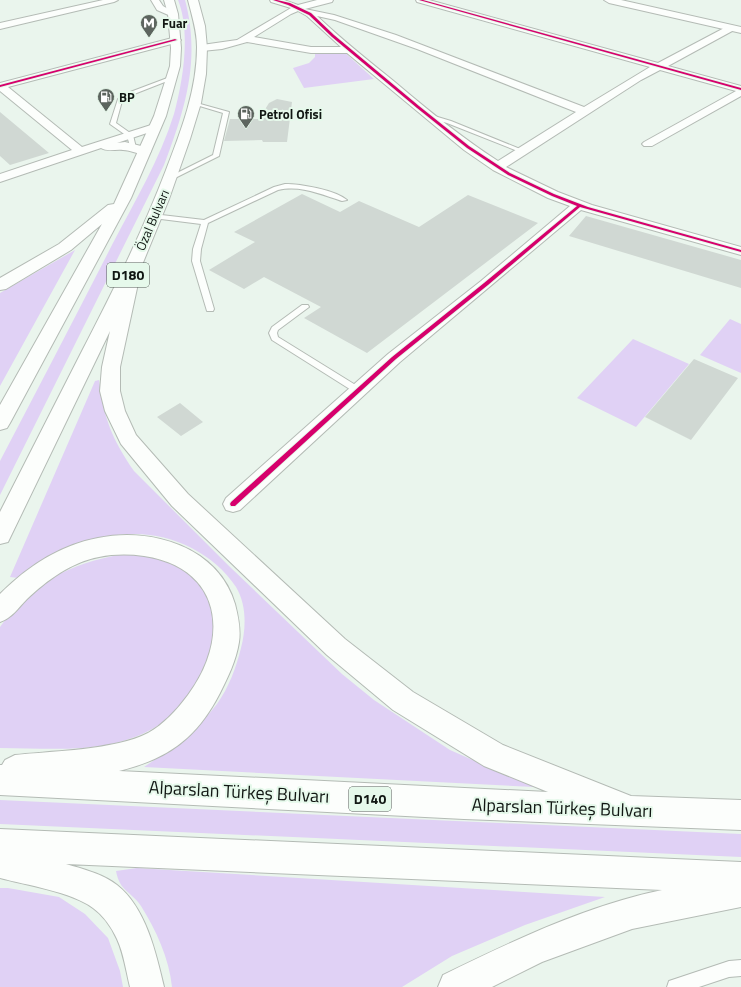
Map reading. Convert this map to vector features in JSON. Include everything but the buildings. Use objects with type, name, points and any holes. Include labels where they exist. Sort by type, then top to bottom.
[{"type":"main road","name":"D180","points":[[0,423],[124,198],[139,150],[155,128],[160,116],[172,78],[176,46],[173,14],[169,0]]},
{"type":"main road","name":"Özal Bulvarı","points":[[0,535],[134,265],[184,139],[195,103],[200,74],[202,48],[200,26],[193,0]]},
{"type":"main road","points":[[610,0],[736,29]]},
{"type":"main road","points":[[0,285],[65,246],[124,198]]},
{"type":"main road","points":[[134,265],[111,367],[110,391],[115,411],[128,439],[180,500],[336,647],[403,701],[494,756],[632,811]]},
{"type":"main road","points":[[0,611],[18,590],[36,575],[81,552],[104,546],[124,544],[144,545],[184,556],[199,566],[219,592],[224,606],[227,623],[227,639],[222,662],[212,684],[198,706],[178,727],[153,746],[123,757],[0,772]]},
{"type":"main road","name":"Alparslan Türkeş Bulvarı","points":[[0,780],[464,804],[741,815]]},
{"type":"main road","points":[[0,845],[741,878]]},
{"type":"main road","points":[[0,862],[85,886],[105,896],[122,915],[134,939],[147,987]]},
{"type":"main road","points":[[455,987],[535,948],[632,913],[741,891]]},
{"type":"street","points":[[0,22],[98,0]]},
{"type":"street","points":[[0,26],[114,0]]},
{"type":"street","points":[[156,0],[160,8],[173,14]]},
{"type":"street","points":[[274,0],[414,44],[524,90],[584,111]]},
{"type":"street","points":[[300,9],[313,0]]},
{"type":"street","points":[[202,48],[231,45],[246,39],[284,14],[329,0]]},
{"type":"street","points":[[420,0],[741,91]]},
{"type":"street","points":[[300,9],[468,147],[497,167],[533,186],[580,205],[617,217],[741,250]]},
{"type":"street","points":[[497,167],[657,66],[736,29]]},
{"type":"street","points":[[246,39],[311,50],[349,50]]},
{"type":"street","points":[[2,88],[146,52],[176,46]]},
{"type":"street","points":[[2,88],[82,152],[90,152],[119,146],[139,150]]},
{"type":"street","points":[[648,144],[741,91]]},
{"type":"street","points":[[0,178],[82,152],[88,148],[155,128]]},
{"type":"street","points":[[233,504],[404,350],[486,284],[580,205]]},
{"type":"lane","points":[[139,150],[130,135],[113,124],[120,100],[127,95],[172,78]]},
{"type":"lane","points":[[169,179],[216,156],[226,112],[195,103]]},
{"type":"lane","points":[[431,117],[449,122],[522,151]]},
{"type":"lane","points":[[154,216],[205,222],[276,188],[286,185],[304,186],[344,200]]},
{"type":"lane","points":[[205,222],[197,249],[196,261],[210,309]]},
{"type":"lane","points":[[305,307],[275,329],[273,333],[275,338],[358,391]]},
{"type":"lane","points":[[675,987],[729,969],[741,968]]},
{"type":"shaded area","points":[[178,0],[185,0],[190,22],[191,64],[184,104],[172,144],[164,165],[0,495],[0,461],[146,180],[168,131],[174,114],[183,72],[185,41],[182,13]]},
{"type":"shaded area","points":[[343,51],[374,79],[304,88],[293,68],[309,63],[315,57],[315,54]]},
{"type":"shaded area","points":[[75,250],[0,386],[0,293]]},
{"type":"shaded area","points":[[730,319],[741,324],[741,373],[700,355]]},
{"type":"shaded area","points":[[633,339],[689,364],[636,427],[577,398]]},
{"type":"shaded area","points":[[99,380],[103,406],[110,428],[120,449],[134,471],[229,566],[342,674],[374,700],[450,750],[534,787],[144,767],[192,731],[221,698],[232,677],[241,648],[245,625],[244,609],[240,594],[236,587],[216,564],[190,547],[162,537],[132,534],[101,538],[57,553],[18,578],[10,577],[95,381]]},
{"type":"shaded area","points":[[123,554],[153,557],[168,561],[182,568],[194,577],[203,588],[209,600],[213,614],[214,628],[210,656],[202,677],[191,693],[167,719],[143,734],[123,741],[83,748],[0,748],[0,627],[12,611],[25,598],[53,577],[86,563]]},
{"type":"shaded area","points":[[0,800],[741,834],[741,857],[0,824]]},
{"type":"shaded area","points":[[137,868],[605,897],[525,925],[452,956],[402,987],[172,987],[168,965],[157,935],[141,906],[120,883],[116,871]]},
{"type":"shaded area","points":[[0,888],[8,888],[59,897],[85,914],[108,938],[120,971],[123,987],[0,987]]},
{"type":"cycle path","points":[[274,0],[289,4],[310,14],[333,36],[418,107],[468,147],[509,174],[553,195],[587,208],[741,251]]},
{"type":"cycle path","points":[[420,0],[741,89]]},
{"type":"cycle path","points":[[0,86],[176,40]]},
{"type":"cycle path","points":[[233,504],[394,358],[486,284],[580,205]]},
{"type":"place","name":"Fuar","points":[[149,38]]},
{"type":"place","name":"BP","points":[[106,112]]},
{"type":"place","name":"Petrol Ofisi","points":[[246,129]]}]
